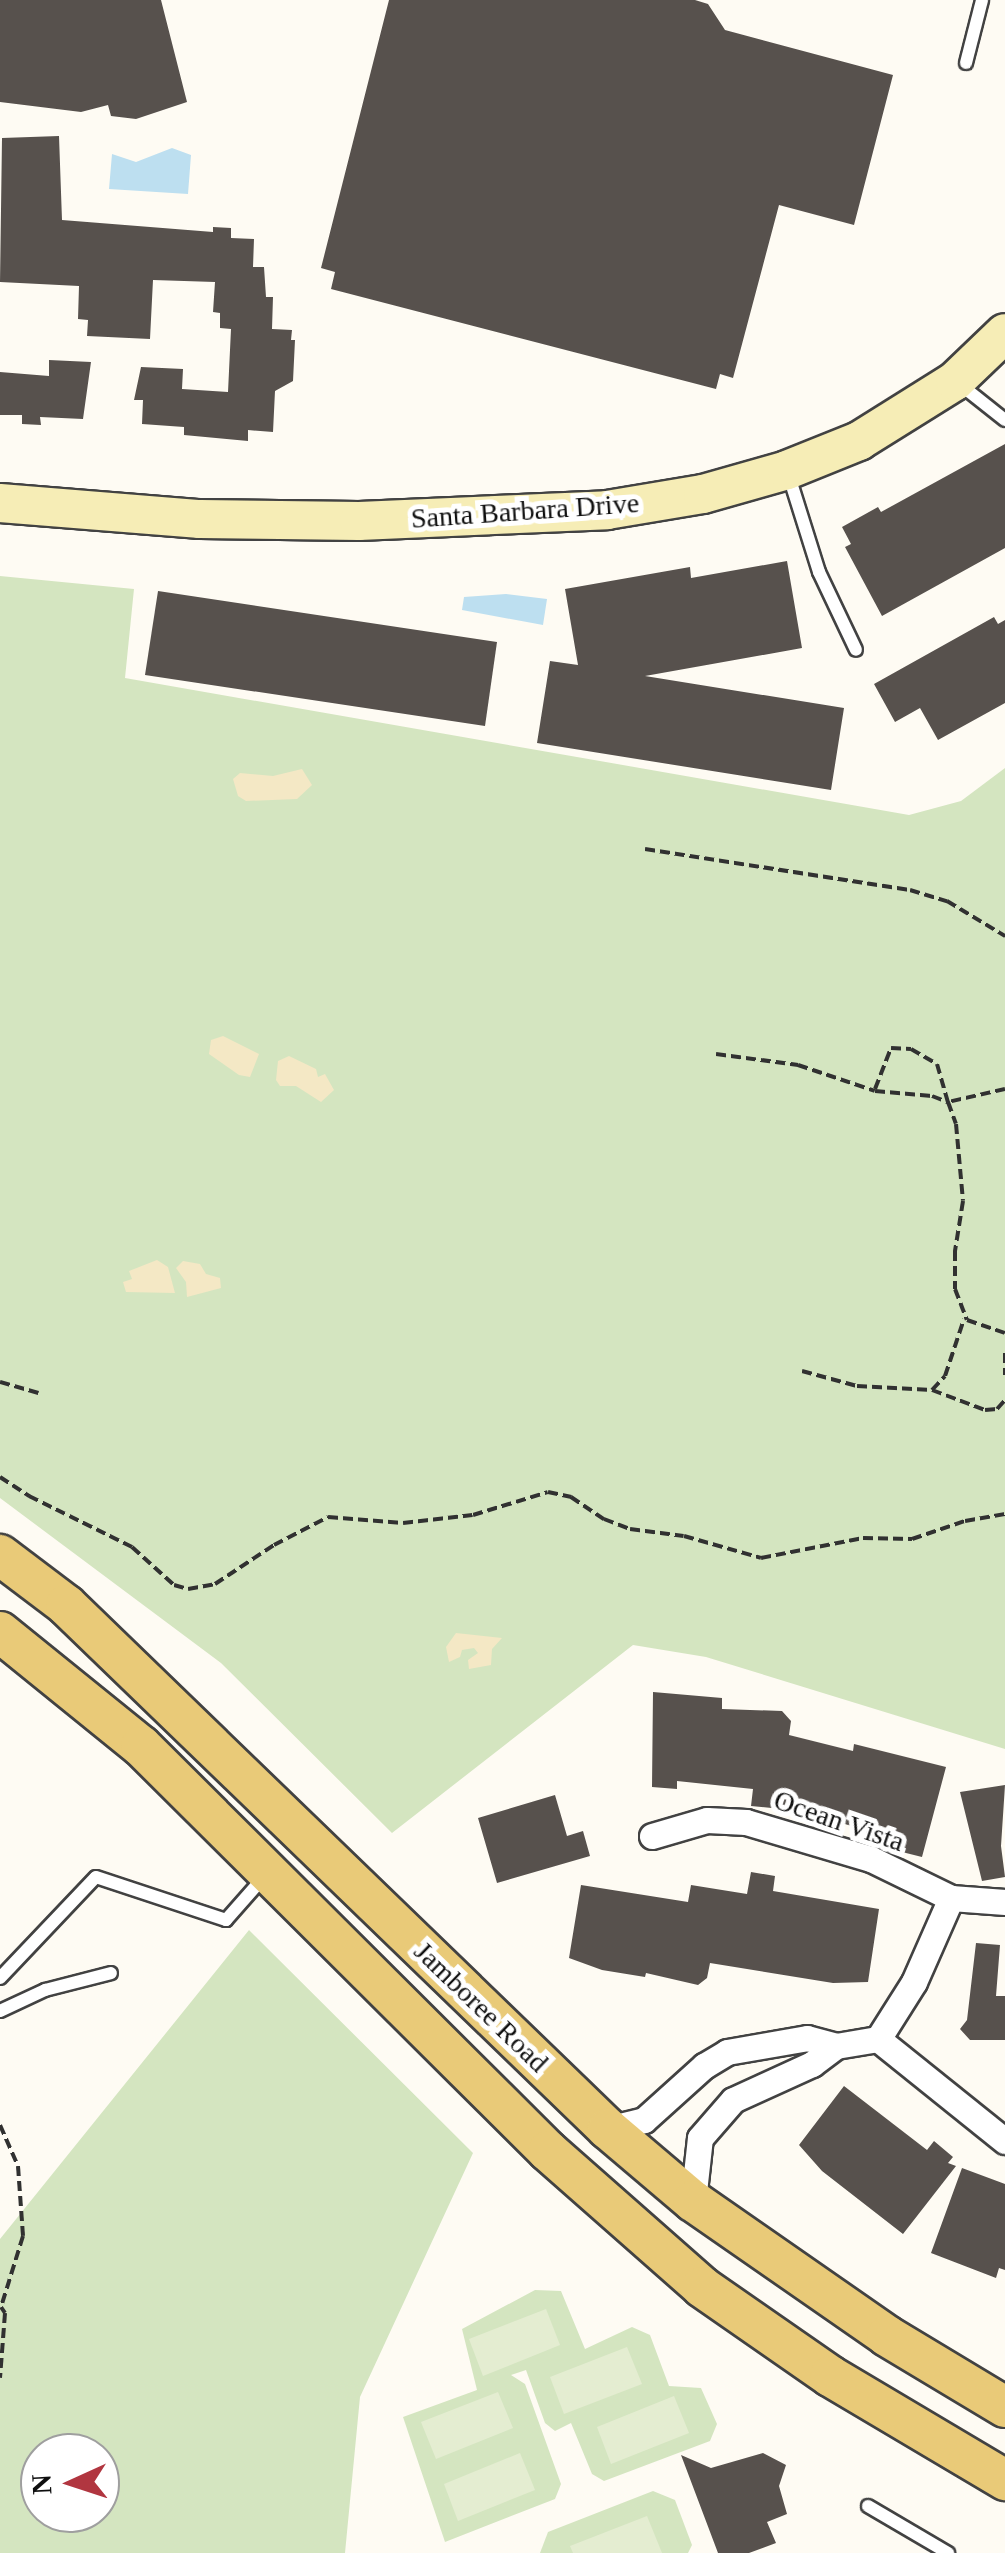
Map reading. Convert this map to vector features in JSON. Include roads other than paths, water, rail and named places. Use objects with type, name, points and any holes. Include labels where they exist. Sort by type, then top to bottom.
[{"type":"main road","name":"Santa Barbara Drive","points":[[0,503],[200,520],[484,518],[607,510],[703,494],[787,470],[859,440],[956,380],[1005,333]]},
{"type":"main road","name":"Jamboree Road","points":[[0,1554],[66,1605],[608,2129],[693,2201],[887,2336],[1005,2406]]},
{"type":"main road","name":"Jamboree Road","points":[[0,1632],[141,1746],[548,2152],[702,2287],[830,2376],[1005,2480]]},
{"type":"street","name":"Ocean Vista","points":[[652,1836],[708,1820],[746,1822],[870,1859],[951,1898],[1005,1902]]},
{"type":"street","points":[[878,2040],[914,1982],[951,1898]]},
{"type":"street","points":[[608,2129],[644,2120],[704,2066],[728,2052],[807,2038],[836,2046],[878,2040],[1005,2141]]},
{"type":"street","points":[[693,2201],[700,2138],[734,2100],[812,2064],[836,2046]]},
{"type":"street","points":[[704,2066],[734,2100]]},
{"type":"lane","points":[[966,63],[982,0]]},
{"type":"lane","points":[[956,380],[1005,420]]},
{"type":"lane","points":[[787,470],[819,572],[856,650]]},
{"type":"lane","points":[[0,1978],[96,1877],[226,1920],[268,1873]]},
{"type":"lane","points":[[0,2012],[45,1990],[110,1973]]},
{"type":"lane","points":[[868,2506],[948,2553]]},
{"type":"water","points":[[172,148],[191,155],[188,194],[109,189],[112,154],[136,162]]},
{"type":"water","points":[[506,594],[547,599],[543,625],[462,610],[464,597]]}]
